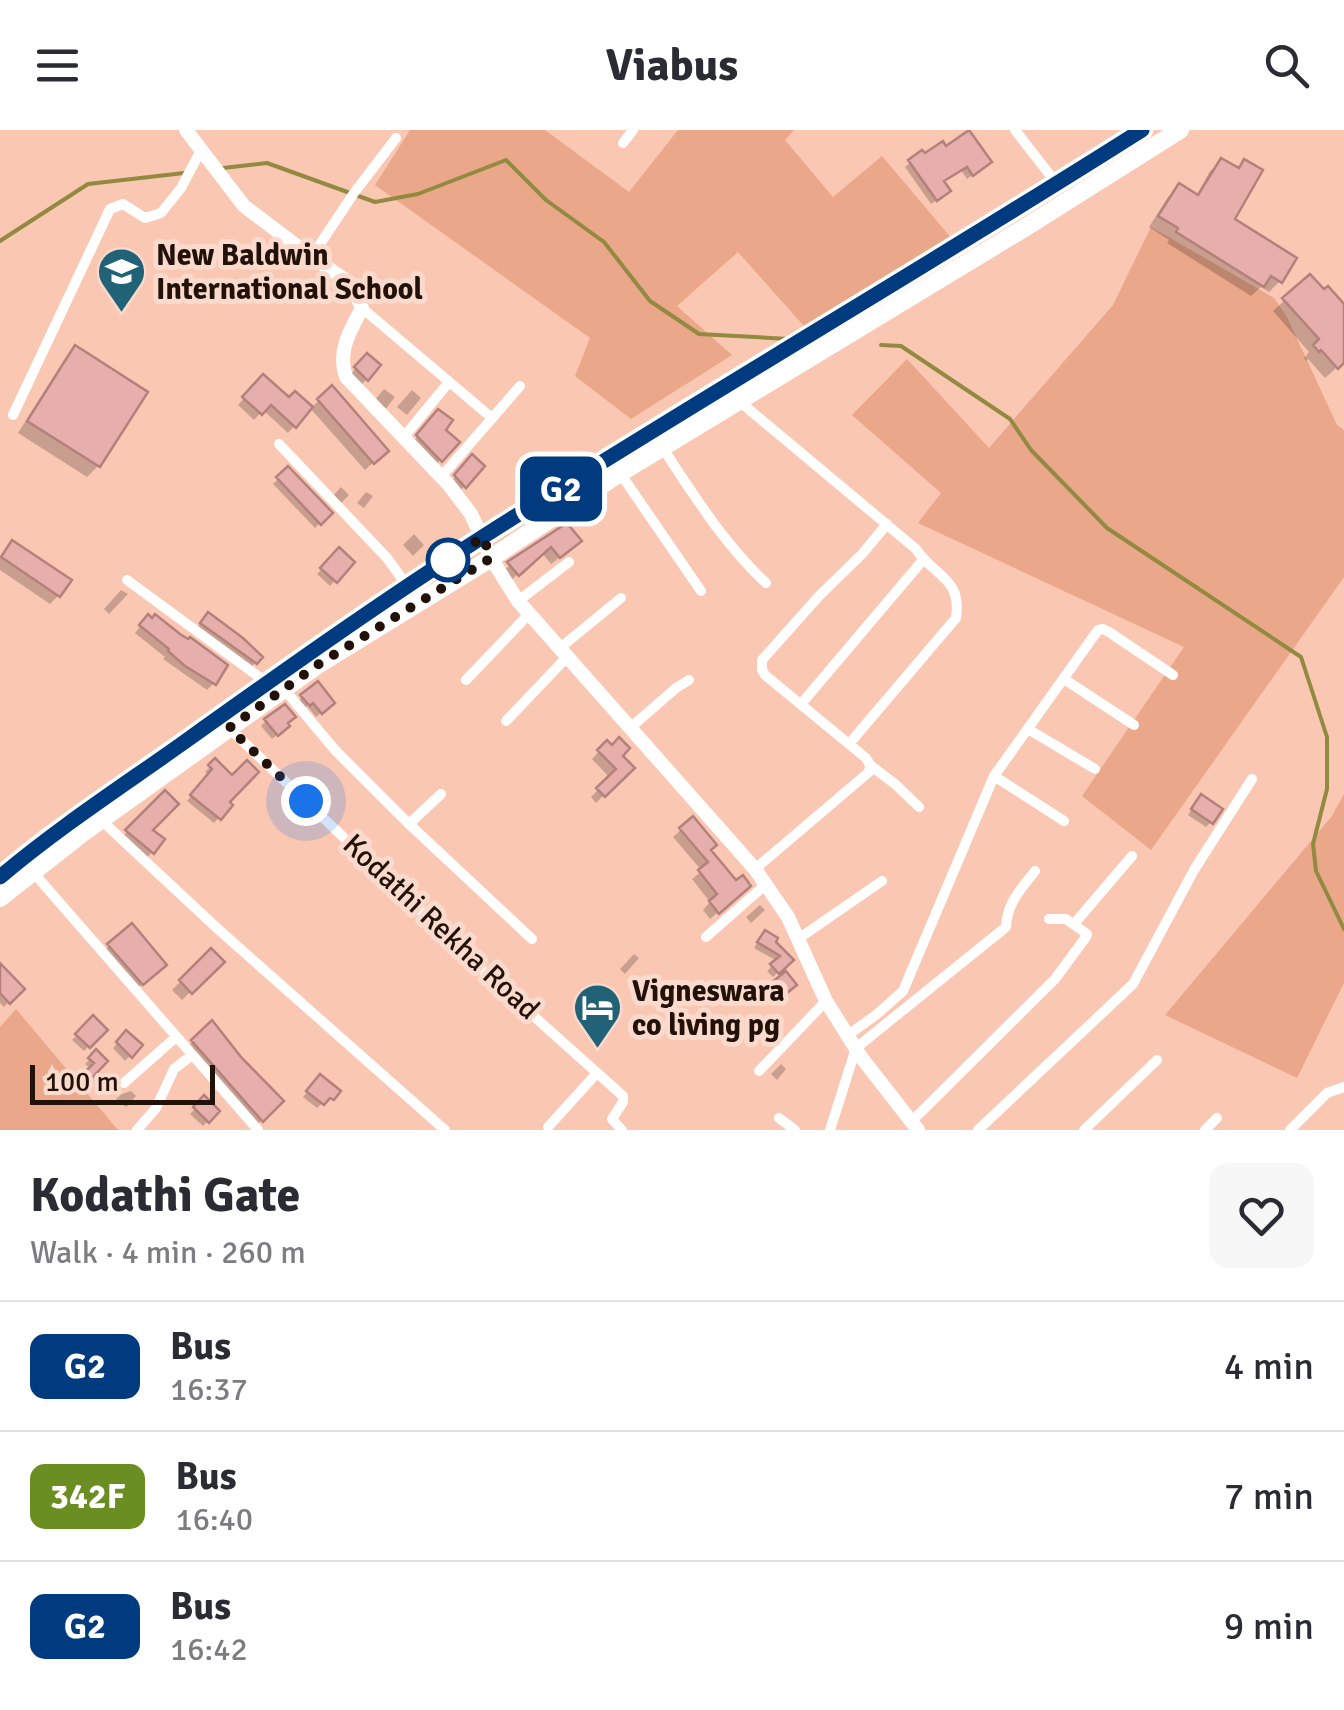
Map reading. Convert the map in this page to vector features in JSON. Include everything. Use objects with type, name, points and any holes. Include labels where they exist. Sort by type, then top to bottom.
[{"type":"main road","points":[[0,898],[25,866],[408,587],[1142,130]]},
{"type":"main road","points":[[0,877],[101,820],[229,728],[275,685],[328,658],[491,558],[620,472],[1180,130]]},
{"type":"main road","points":[[1117,146],[1128,164]]},
{"type":"street","points":[[186,130],[244,206],[352,284],[362,308],[492,418]]},
{"type":"street","points":[[623,143],[633,130]]},
{"type":"street","points":[[1015,130],[1057,184]]},
{"type":"street","points":[[305,252],[316,250],[396,138]]},
{"type":"street","points":[[13,415],[110,210],[123,204],[146,218],[161,213],[201,150]]},
{"type":"street","points":[[362,308],[344,345],[342,363],[346,377],[441,476],[471,514],[491,558],[518,601],[755,869],[788,918],[826,1001],[915,1126],[1055,980],[1086,937],[1066,919],[1049,919]]},
{"type":"street","points":[[403,438],[449,382]]},
{"type":"street","points":[[441,476],[520,386]]},
{"type":"street","points":[[738,401],[916,549],[956,591],[956,618],[849,744]]},
{"type":"street","points":[[279,444],[386,558],[408,587]]},
{"type":"street","points":[[662,447],[726,542],[766,583]]},
{"type":"street","points":[[620,472],[701,591]]},
{"type":"street","points":[[887,524],[762,660],[762,670],[919,807]]},
{"type":"street","points":[[801,704],[923,560]]},
{"type":"street","points":[[518,601],[569,562]]},
{"type":"street","points":[[127,580],[275,685],[409,824],[532,939]]},
{"type":"street","points":[[506,721],[564,652],[621,598]]},
{"type":"street","points":[[466,680],[530,614]]},
{"type":"street","points":[[830,1130],[852,1042],[903,991],[994,776],[1098,630],[1103,629],[1172,675]]},
{"type":"street","points":[[1064,679],[1134,725]]},
{"type":"street","points":[[630,728],[690,680]]},
{"type":"street","name":"Kodathi Rekha Road","points":[[229,728],[491,978],[623,1096],[612,1119],[622,1130]]},
{"type":"street","points":[[1028,729],[1095,769]]},
{"type":"street","points":[[755,869],[869,772],[870,765]]},
{"type":"street","points":[[994,776],[1064,821]]},
{"type":"street","points":[[978,1130],[1132,984],[1194,870],[1252,779]]},
{"type":"street","points":[[409,824],[441,794]]},
{"type":"street","points":[[101,820],[442,1129]]},
{"type":"street","points":[[1074,924],[1132,856]]},
{"type":"street","points":[[25,866],[258,1130]]},
{"type":"street","points":[[852,1042],[1006,926],[1012,902],[1035,871]]},
{"type":"street","points":[[798,940],[882,881]]},
{"type":"street","points":[[706,937],[765,885]]},
{"type":"street","points":[[759,1071],[826,1001]]},
{"type":"street","points":[[124,1082],[176,1037]]},
{"type":"street","points":[[138,1130],[156,1108],[174,1069],[192,1055]]},
{"type":"street","points":[[1084,1130],[1157,1060]]},
{"type":"street","points":[[548,1126],[597,1072]]},
{"type":"street","points":[[1290,1130],[1327,1093],[1344,1087]]},
{"type":"street","points":[[779,1118],[795,1130]]},
{"type":"street","points":[[1205,1130],[1217,1118]]},
{"type":"shaded area","points":[[410,130],[545,130],[629,192],[678,130],[794,130],[785,140],[833,197],[882,156],[952,239],[804,326],[738,252],[677,306],[732,355],[631,419],[575,376],[590,338],[375,185]]},
{"type":"shaded area","points":[[1151,227],[1274,298],[1287,317],[1337,425],[1344,430],[1344,577],[1151,850],[1082,796],[1184,647],[918,523],[941,493],[852,415],[907,359],[989,448],[1113,305]]},
{"type":"shaded area","points":[[1344,794],[1344,983],[1297,1078],[1165,1015],[1332,816]]},
{"type":"shaded area","points":[[16,1009],[118,1130],[0,1130],[0,1027]]},
{"type":"building","points":[[969,130],[992,162],[973,176],[967,167],[944,181],[951,191],[937,201],[908,160],[943,141],[946,146]]},
{"type":"building","points":[[1221,158],[1239,168],[1244,159],[1263,170],[1235,219],[1297,258],[1282,283],[1271,276],[1264,287],[1176,232],[1178,228],[1158,216],[1179,183],[1198,195]]},
{"type":"building","points":[[1310,274],[1344,304],[1344,363],[1338,369],[1313,345],[1319,339],[1282,298]]},
{"type":"building","points":[[75,345],[148,392],[100,467],[27,421]]},
{"type":"building","points":[[367,353],[381,365],[368,381],[354,367]]},
{"type":"building","points":[[263,374],[289,397],[295,391],[313,407],[296,428],[271,405],[262,415],[242,397]]},
{"type":"building","points":[[332,385],[389,451],[374,464],[317,399]]},
{"type":"building","points":[[438,409],[453,420],[446,430],[460,442],[442,462],[416,435]]},
{"type":"building","points":[[472,454],[485,466],[466,488],[454,475]]},
{"type":"building","points":[[288,466],[333,513],[321,525],[276,477]]},
{"type":"building","points":[[567,523],[582,541],[560,558],[551,547],[519,576],[507,562]]},
{"type":"building","points":[[12,540],[72,580],[60,597],[1,557]]},
{"type":"building","points":[[339,547],[355,562],[337,583],[320,568]]},
{"type":"building","points":[[208,612],[263,657],[257,664],[200,623]]},
{"type":"building","points":[[148,614],[152,618],[155,614],[228,665],[216,685],[185,666],[139,625]]},
{"type":"building","points":[[318,681],[335,703],[322,714],[300,695]]},
{"type":"building","points":[[285,704],[296,717],[278,736],[264,719]]},
{"type":"building","points":[[619,737],[630,748],[623,756],[635,768],[605,797],[596,788],[616,769],[597,750],[607,740],[612,745]]},
{"type":"building","points":[[215,758],[232,775],[247,760],[259,772],[230,802],[233,805],[221,820],[190,795],[212,769],[208,765]]},
{"type":"building","points":[[165,790],[179,804],[153,830],[165,839],[154,854],[125,830]]},
{"type":"building","points":[[1201,794],[1223,809],[1213,824],[1191,809]]},
{"type":"building","points":[[693,816],[717,845],[711,850],[736,880],[743,875],[751,886],[719,914],[709,901],[717,894],[698,870],[708,862],[679,828]]},
{"type":"building","points":[[132,923],[167,965],[143,985],[107,944]]},
{"type":"building","points":[[765,930],[778,938],[776,942],[794,960],[779,974],[770,964],[780,956],[757,942]]},
{"type":"building","points":[[211,948],[225,962],[192,994],[179,980]]},
{"type":"building","points":[[0,963],[25,989],[10,1004],[0,993]]},
{"type":"building","points":[[786,971],[797,985],[777,1001],[766,987]]},
{"type":"building","points":[[93,1015],[108,1030],[90,1048],[75,1034]]},
{"type":"building","points":[[212,1020],[284,1101],[263,1122],[191,1040]]},
{"type":"building","points":[[126,1030],[143,1045],[132,1058],[116,1042]]},
{"type":"building","points":[[96,1049],[108,1061],[84,1086],[77,1080],[94,1063],[88,1058]]},
{"type":"building","points":[[320,1074],[341,1091],[324,1105],[306,1091]]},
{"type":"building","points":[[204,1095],[220,1111],[209,1123],[193,1107]]},
{"type":"waterway","points":[[223,168],[267,163],[375,202],[418,194],[506,160],[546,200],[604,242],[650,301],[699,334],[789,339]]},
{"type":"waterway","points":[[0,241],[88,184],[184,173]]},
{"type":"waterway","points":[[881,345],[901,346],[1010,419],[1031,450],[1107,528],[1301,657],[1327,737],[1327,789],[1313,844],[1316,871],[1344,929]]},
{"type":"bus line","name":"G2","points":[[0,877],[266,682],[418,579],[1142,130]]},
{"type":"place","name":"New Baldwin International School","points":[[121,314]]},
{"type":"place","name":"Vigneswara co living pg","points":[[597,1050]]},
{"type":"route","points":[[306,801],[229,728],[319,664],[491,558],[483,537],[448,560]]}]
